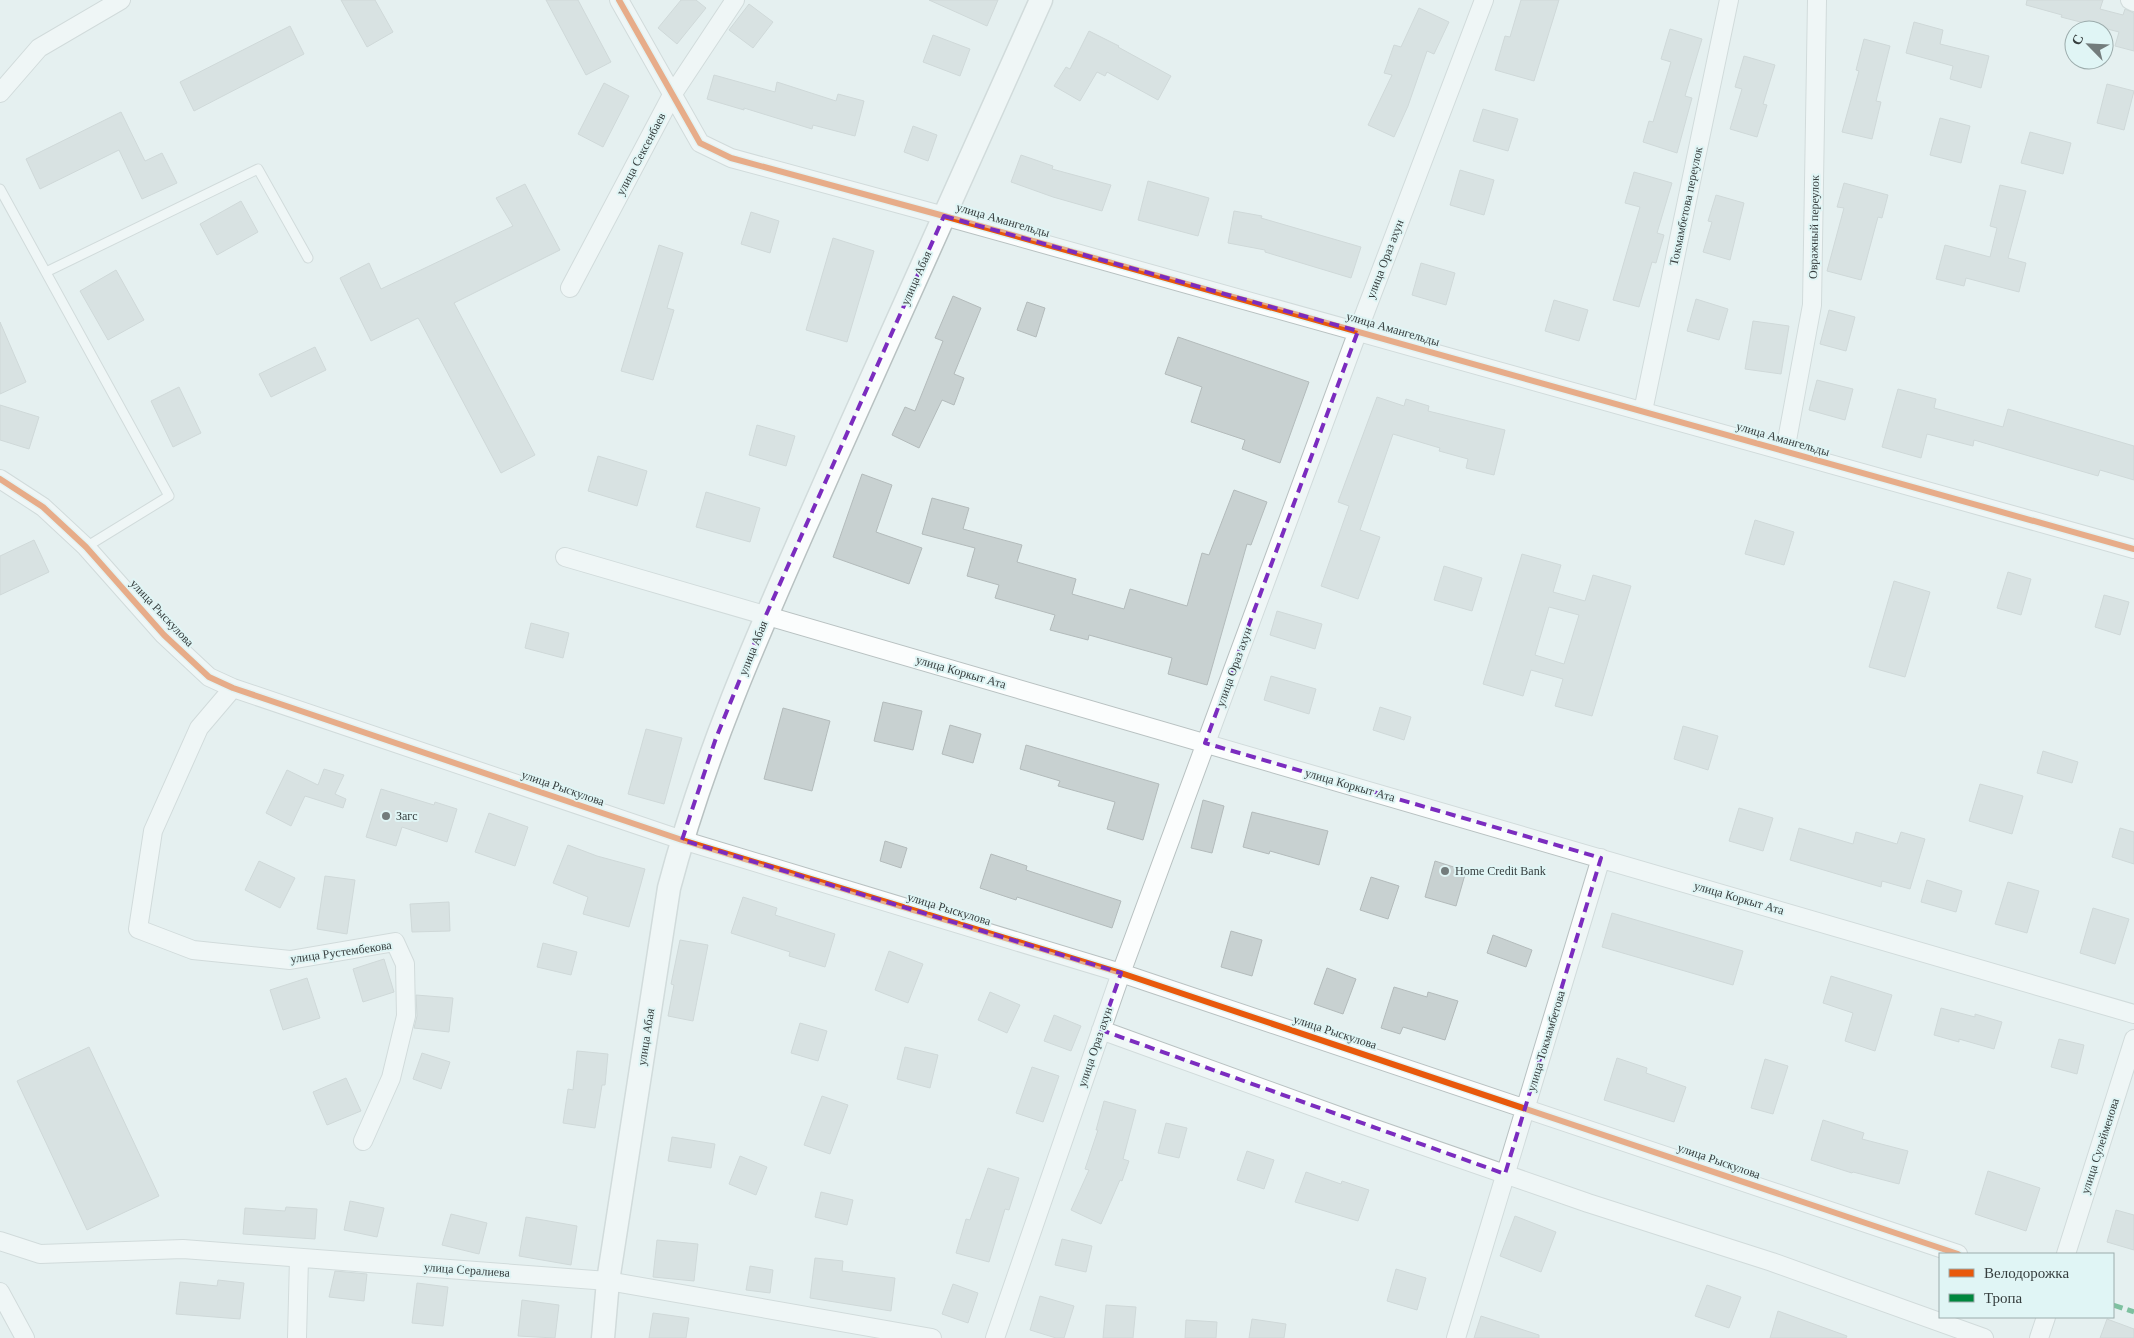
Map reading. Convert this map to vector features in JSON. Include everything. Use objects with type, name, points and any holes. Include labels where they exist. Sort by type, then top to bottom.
[{"type":"street","points":[[0,92],[39,48],[121,0]]},
{"type":"street","name":"улица Амангельды","points":[[619,0],[700,143],[731,158],[1358,331],[2134,549]]},
{"type":"street","name":"улица Сексенбаев","points":[[570,288],[672,95],[735,0]]},
{"type":"street","name":"улица Абая","points":[[603,1338],[608,1281],[669,888],[682,840],[716,738],[766,615],[1041,0]]},
{"type":"street","name":"улица Ораз ахун","points":[[995,1338],[1121,973],[1205,743],[1358,331],[1484,0]]},
{"type":"street","name":"Токмамбетова переулок","points":[[1644,411],[1729,0]]},
{"type":"street","name":"Овражный переулок","points":[[1785,451],[1812,305],[1817,0]]},
{"type":"street","points":[[2130,0],[2134,2]]},
{"type":"street","name":"улица Рыскулова","points":[[0,479],[43,507],[86,547],[164,635],[209,677],[233,688],[682,840],[1121,973],[1955,1253]]},
{"type":"street","name":"улица Коркыт Ата","points":[[565,557],[2134,1014]]},
{"type":"street","name":"улица Рустембекова","points":[[233,688],[199,728],[153,831],[138,929],[193,950],[290,960],[395,942],[405,964],[406,1016],[391,1078],[363,1140]]},
{"type":"street","name":"улица Токмамбетова","points":[[1456,1338],[1601,858]]},
{"type":"street","points":[[1101,1030],[1588,1203],[1772,1262],[1984,1338]]},
{"type":"street","name":"улица Сулейменова","points":[[2066,1253],[2134,1039]]},
{"type":"street","name":"улица Сералиева","points":[[0,1240],[40,1254],[183,1249],[608,1281],[932,1338]]},
{"type":"street","points":[[296,1338],[300,1258]]},
{"type":"street","points":[[0,1292],[25,1338]]},
{"type":"street","points":[[2039,1338],[2046,1318]]},
{"type":"lane","points":[[46,272],[258,169],[308,258]]},
{"type":"lane","points":[[0,189],[170,496],[86,547]]},
{"type":"highlighted area","points":[[944,216],[1358,331],[1205,743],[1601,858],[1505,1174],[1101,1030],[1121,973],[682,840],[716,738],[766,615]]},
{"type":"building","points":[[341,0],[375,0],[393,32],[367,47]]},
{"type":"building","points":[[546,0],[578,0],[611,62],[586,75]]},
{"type":"building","points":[[681,0],[696,0],[706,8],[677,44],[658,28]]},
{"type":"building","points":[[929,0],[998,0],[987,26]]},
{"type":"building","points":[[1521,0],[1559,0],[1534,81],[1495,70],[1505,36],[1510,37]]},
{"type":"building","points":[[2027,0],[2103,0],[2100,9],[2123,15],[2125,9],[2134,13],[2134,51],[2115,46],[2119,32],[2114,31],[2114,20],[2073,20],[2061,17],[2062,15],[2026,5]]},
{"type":"building","points":[[749,4],[773,22],[753,48],[729,30]]},
{"type":"building","points":[[1419,8],[1449,22],[1434,54],[1427,51],[1408,106],[1394,137],[1368,125],[1392,75],[1384,73],[1394,45],[1401,47]]},
{"type":"building","points":[[1914,22],[1943,30],[1940,44],[1989,56],[1981,88],[1950,79],[1953,66],[1906,53]]},
{"type":"building","points":[[290,26],[304,54],[194,111],[180,82]]},
{"type":"building","points":[[1670,29],[1702,39],[1685,96],[1692,98],[1677,153],[1643,142],[1649,121],[1653,122],[1671,62],[1661,59]]},
{"type":"building","points":[[1089,31],[1171,76],[1158,100],[1107,72],[1105,76],[1097,72],[1080,101],[1054,86],[1066,67],[1070,69]]},
{"type":"building","points":[[933,35],[970,49],[960,76],[923,62]]},
{"type":"building","points":[[1864,39],[1890,46],[1876,101],[1881,102],[1872,139],[1842,132],[1859,71],[1856,70]]},
{"type":"building","points":[[1744,56],[1775,65],[1763,104],[1767,105],[1757,137],[1730,129],[1742,89],[1735,87]]},
{"type":"building","points":[[714,75],[775,92],[777,82],[836,101],[838,94],[864,101],[855,136],[813,125],[812,129],[744,108],[744,110],[707,99]]},
{"type":"building","points":[[604,83],[629,96],[603,147],[578,134]]},
{"type":"building","points":[[2107,84],[2134,91],[2124,130],[2097,123]]},
{"type":"building","points":[[1483,109],[1518,119],[1508,151],[1473,141]]},
{"type":"building","points":[[121,112],[145,161],[162,153],[177,183],[142,199],[119,150],[40,189],[26,159]]},
{"type":"building","points":[[1940,118],[1970,126],[1961,163],[1930,155]]},
{"type":"building","points":[[913,126],[937,135],[928,161],[904,152]]},
{"type":"building","points":[[2030,132],[2071,143],[2063,174],[2021,163]]},
{"type":"building","points":[[1021,155],[1053,166],[1052,169],[1111,185],[1102,211],[1053,197],[1011,182]]},
{"type":"building","points":[[1460,170],[1494,180],[1484,215],[1450,205]]},
{"type":"building","points":[[1634,172],[1672,183],[1657,233],[1664,235],[1656,263],[1652,262],[1639,307],[1613,300],[1640,207],[1625,203]]},
{"type":"building","points":[[1148,181],[1209,198],[1198,236],[1138,220]]},
{"type":"building","points":[[1844,183],[1888,195],[1882,218],[1878,217],[1861,280],[1827,271],[1844,208],[1837,207]]},
{"type":"building","points":[[525,184],[560,250],[454,303],[535,455],[501,473],[418,318],[371,341],[340,278],[369,263],[381,289],[513,226],[496,198]]},
{"type":"building","points":[[2000,185],[2026,191],[2008,258],[2026,263],[2019,292],[1966,278],[1964,286],[1936,279],[1945,245],[1990,257],[1997,228],[1990,226]]},
{"type":"building","points":[[1716,195],[1744,203],[1730,260],[1703,252],[1712,222],[1708,221]]},
{"type":"building","points":[[241,201],[258,232],[217,255],[200,224]]},
{"type":"building","points":[[1234,211],[1262,216],[1261,218],[1361,247],[1351,278],[1265,252],[1265,250],[1228,243]]},
{"type":"building","points":[[751,212],[779,221],[770,253],[741,244]]},
{"type":"building","points":[[833,238],[874,251],[847,342],[806,330]]},
{"type":"building","points":[[659,245],[683,253],[667,308],[674,310],[653,380],[621,371]]},
{"type":"building","points":[[1421,263],[1455,273],[1446,305],[1412,295]]},
{"type":"building","points":[[116,270],[144,320],[108,340],[80,291]]},
{"type":"building","points":[[953,296],[981,308],[954,374],[964,378],[954,405],[942,400],[919,448],[892,435],[905,407],[915,411],[943,341],[935,338]]},
{"type":"building","points":[[1696,299],[1728,309],[1719,340],[1687,331]]},
{"type":"building","points":[[1554,300],[1588,310],[1579,341],[1545,331]]},
{"type":"building","points":[[1027,302],[1045,308],[1036,337],[1017,330]]},
{"type":"building","points":[[1829,310],[1855,317],[1846,351],[1820,344]]},
{"type":"building","points":[[1753,321],[1789,326],[1781,374],[1745,369]]},
{"type":"building","points":[[0,322],[26,382],[0,394]]},
{"type":"building","points":[[1178,337],[1309,382],[1280,463],[1242,449],[1245,440],[1191,422],[1202,387],[1165,374]]},
{"type":"building","points":[[315,347],[326,370],[271,397],[259,374]]},
{"type":"building","points":[[1817,380],[1853,389],[1845,420],[1809,410]]},
{"type":"building","points":[[179,387],[201,433],[173,447],[151,401]]},
{"type":"building","points":[[1898,389],[1936,399],[1934,408],[2003,427],[2008,409],[2134,446],[2134,480],[2100,470],[2098,476],[1974,440],[1973,446],[1927,434],[1921,458],[1882,447]]},
{"type":"building","points":[[1377,397],[1404,406],[1406,399],[1429,406],[1428,411],[1505,430],[1494,475],[1466,468],[1468,459],[1439,451],[1440,448],[1393,434],[1360,530],[1380,537],[1358,599],[1321,586],[1349,506],[1338,502]]},
{"type":"building","points":[[0,405],[39,417],[29,449],[0,440]]},
{"type":"building","points":[[757,425],[795,436],[786,466],[749,455]]},
{"type":"building","points":[[598,456],[647,471],[637,506],[588,491]]},
{"type":"building","points":[[862,474],[892,485],[876,532],[922,548],[909,584],[833,557]]},
{"type":"building","points":[[1234,490],[1267,502],[1251,545],[1247,544],[1207,685],[1168,674],[1172,658],[1089,635],[1088,640],[1050,630],[1055,615],[995,598],[999,585],[967,576],[975,548],[922,534],[932,498],[969,508],[963,529],[1022,545],[1017,562],[1076,579],[1072,594],[1124,609],[1130,589],[1187,606],[1202,553],[1209,555]]},
{"type":"building","points":[[706,492],[760,508],[750,542],[696,527]]},
{"type":"building","points":[[1755,520],[1794,532],[1784,565],[1745,554]]},
{"type":"building","points":[[34,540],[49,572],[0,595],[0,556]]},
{"type":"building","points":[[1522,554],[1561,565],[1553,592],[1585,601],[1593,575],[1631,586],[1592,716],[1555,706],[1563,679],[1531,670],[1523,696],[1483,684]],"holes":[[[1549,607],[1579,615],[1564,664],[1535,655]]]},
{"type":"building","points":[[1444,566],[1482,578],[1472,611],[1434,600]]},
{"type":"building","points":[[2008,572],[2031,579],[2021,615],[1997,608]]},
{"type":"building","points":[[1894,581],[1930,592],[1905,677],[1869,667]]},
{"type":"building","points":[[2104,595],[2129,602],[2120,635],[2095,627]]},
{"type":"building","points":[[1277,611],[1322,624],[1315,649],[1270,635]]},
{"type":"building","points":[[531,623],[569,633],[563,658],[525,648]]},
{"type":"building","points":[[1271,676],[1316,689],[1309,714],[1264,700]]},
{"type":"building","points":[[883,702],[922,711],[913,750],[874,741]]},
{"type":"building","points":[[1380,707],[1411,717],[1404,740],[1373,730]]},
{"type":"building","points":[[783,708],[830,721],[812,791],[764,779]]},
{"type":"building","points":[[950,725],[981,734],[973,763],[942,754]]},
{"type":"building","points":[[1683,726],[1718,736],[1708,770],[1674,759]]},
{"type":"building","points":[[646,729],[682,738],[664,804],[628,794]]},
{"type":"building","points":[[1026,745],[1159,784],[1143,840],[1107,829],[1115,802],[1058,786],[1060,781],[1020,769]]},
{"type":"building","points":[[2043,751],[2078,762],[2072,783],[2037,773]]},
{"type":"building","points":[[324,769],[344,775],[335,794],[346,799],[343,808],[305,796],[291,826],[266,813],[287,770],[318,785]]},
{"type":"building","points":[[1980,784],[2023,796],[2012,834],[1969,821]]},
{"type":"building","points":[[381,789],[434,805],[435,802],[457,809],[447,842],[402,827],[396,846],[366,837]]},
{"type":"building","points":[[1203,800],[1224,806],[1212,853],[1191,848]]},
{"type":"building","points":[[1739,808],[1773,818],[1763,851],[1729,841]]},
{"type":"building","points":[[1252,812],[1328,831],[1319,865],[1270,851],[1269,854],[1243,847]]},
{"type":"building","points":[[489,813],[528,827],[515,866],[475,852]]},
{"type":"building","points":[[1799,828],[1853,844],[1856,832],[1897,844],[1901,832],[1925,839],[1910,889],[1882,881],[1881,887],[1790,860]]},
{"type":"building","points":[[2120,828],[2134,832],[2134,864],[2112,857]]},
{"type":"building","points":[[885,841],[907,848],[901,868],[880,861]]},
{"type":"building","points":[[568,845],[597,856],[645,869],[629,927],[583,914],[588,897],[553,883]]},
{"type":"building","points":[[991,854],[1027,866],[1026,870],[1121,901],[1112,928],[1017,897],[1016,900],[980,888]]},
{"type":"building","points":[[259,861],[295,878],[280,908],[245,890]]},
{"type":"building","points":[[1435,861],[1466,871],[1456,906],[1425,897]]},
{"type":"building","points":[[325,876],[355,880],[347,934],[317,929]]},
{"type":"building","points":[[1371,877],[1399,886],[1388,919],[1360,910]]},
{"type":"building","points":[[1927,880],[1962,891],[1956,912],[1921,902]]},
{"type":"building","points":[[2008,882],[2039,891],[2027,933],[1995,924]]},
{"type":"building","points":[[743,897],[777,908],[775,915],[835,934],[825,967],[789,956],[790,952],[731,933]]},
{"type":"building","points":[[449,902],[450,931],[412,932],[410,904]]},
{"type":"building","points":[[2093,908],[2129,919],[2115,964],[2080,953]]},
{"type":"building","points":[[1612,913],[1743,951],[1733,985],[1602,947]]},
{"type":"building","points":[[1231,931],[1262,940],[1252,976],[1221,967]]},
{"type":"building","points":[[1493,935],[1532,950],[1526,967],[1487,953]]},
{"type":"building","points":[[680,940],[708,945],[693,1021],[668,1016],[674,985],[671,984]]},
{"type":"building","points":[[543,943],[577,952],[571,975],[537,967]]},
{"type":"building","points":[[889,951],[923,964],[908,1003],[875,990]]},
{"type":"building","points":[[384,959],[394,992],[363,1002],[353,969]]},
{"type":"building","points":[[1327,968],[1356,979],[1343,1014],[1314,1004]]},
{"type":"building","points":[[1831,976],[1892,995],[1875,1051],[1845,1041],[1853,1013],[1823,1003]]},
{"type":"building","points":[[307,978],[320,1018],[283,1030],[270,990]]},
{"type":"building","points":[[1394,987],[1427,997],[1428,992],[1458,1001],[1445,1040],[1403,1027],[1400,1034],[1381,1028]]},
{"type":"building","points":[[990,992],[1020,1005],[1007,1033],[978,1020]]},
{"type":"building","points":[[416,995],[453,998],[449,1032],[414,1028],[417,1016]]},
{"type":"building","points":[[1941,1008],[1975,1017],[1975,1014],[2002,1022],[1994,1049],[1959,1039],[1959,1042],[1934,1035]]},
{"type":"building","points":[[1054,1015],[1081,1026],[1071,1051],[1044,1041]]},
{"type":"building","points":[[800,1023],[827,1031],[818,1061],[791,1053]]},
{"type":"building","points":[[2059,1039],[2084,1045],[2077,1074],[2051,1067]]},
{"type":"building","points":[[89,1047],[159,1196],[87,1230],[17,1081]]},
{"type":"building","points":[[905,1047],[938,1055],[930,1088],[897,1079]]},
{"type":"building","points":[[577,1051],[608,1054],[605,1085],[602,1085],[595,1128],[563,1123],[568,1089],[573,1090]]},
{"type":"building","points":[[422,1053],[450,1062],[441,1089],[413,1079]]},
{"type":"building","points":[[1617,1058],[1647,1068],[1646,1073],[1686,1087],[1674,1122],[1604,1100]]},
{"type":"building","points":[[1765,1059],[1788,1066],[1773,1114],[1751,1108]]},
{"type":"building","points":[[1032,1067],[1059,1076],[1043,1122],[1016,1113]]},
{"type":"building","points":[[346,1078],[361,1111],[327,1125],[313,1092]]},
{"type":"building","points":[[822,1096],[848,1105],[830,1154],[804,1145]]},
{"type":"building","points":[[1104,1101],[1136,1110],[1123,1159],[1129,1161],[1122,1181],[1120,1180],[1101,1224],[1071,1210],[1089,1170],[1085,1169],[1098,1130],[1096,1130]]},
{"type":"building","points":[[1823,1120],[1864,1133],[1862,1139],[1908,1151],[1899,1184],[1852,1173],[1811,1160]]},
{"type":"building","points":[[1166,1123],[1187,1128],[1179,1158],[1158,1153]]},
{"type":"building","points":[[672,1137],[715,1144],[711,1168],[668,1161]]},
{"type":"building","points":[[1247,1151],[1274,1160],[1264,1189],[1237,1180]]},
{"type":"building","points":[[740,1156],[767,1167],[756,1195],[729,1184]]},
{"type":"building","points":[[988,1168],[1019,1178],[1009,1210],[1005,1209],[989,1262],[956,1253],[966,1219],[970,1220]]},
{"type":"building","points":[[1988,1171],[2040,1188],[2026,1231],[1975,1214]]},
{"type":"building","points":[[1306,1172],[1341,1184],[1342,1181],[1369,1190],[1358,1221],[1295,1202]]},
{"type":"building","points":[[821,1192],[853,1200],[847,1225],[815,1217]]},
{"type":"building","points":[[350,1201],[384,1208],[377,1237],[344,1230]]},
{"type":"building","points":[[286,1207],[317,1209],[315,1239],[243,1234],[245,1208],[285,1211]]},
{"type":"building","points":[[2116,1210],[2134,1215],[2134,1250],[2107,1242]]},
{"type":"building","points":[[451,1214],[487,1223],[479,1254],[442,1245]]},
{"type":"building","points":[[1515,1216],[1556,1232],[1541,1272],[1500,1256]]},
{"type":"building","points":[[526,1217],[577,1226],[571,1265],[519,1256]]},
{"type":"building","points":[[1062,1239],[1092,1246],[1086,1272],[1055,1265]]},
{"type":"building","points":[[657,1240],[698,1244],[694,1281],[653,1277]]},
{"type":"building","points":[[815,1258],[843,1261],[842,1271],[895,1278],[891,1311],[810,1298]]},
{"type":"building","points":[[750,1266],[773,1270],[770,1293],[746,1290]]},
{"type":"building","points":[[1396,1269],[1426,1278],[1417,1310],[1387,1301]]},
{"type":"building","points":[[335,1271],[367,1274],[364,1301],[329,1297]]},
{"type":"building","points":[[218,1280],[244,1283],[240,1319],[176,1314],[180,1282],[217,1286]]},
{"type":"building","points":[[417,1283],[448,1287],[443,1326],[412,1323]]},
{"type":"building","points":[[953,1284],[978,1293],[968,1323],[942,1314]]},
{"type":"building","points":[[1707,1285],[1741,1297],[1729,1328],[1695,1316]]},
{"type":"building","points":[[1040,1296],[1074,1306],[1064,1338],[1056,1338],[1030,1330]]},
{"type":"building","points":[[522,1300],[559,1305],[555,1338],[518,1336]]},
{"type":"building","points":[[1106,1305],[1136,1307],[1133,1338],[1103,1338]]},
{"type":"building","points":[[1778,1311],[1847,1336],[1846,1338],[1770,1338]]},
{"type":"building","points":[[653,1313],[689,1318],[686,1338],[649,1338]]},
{"type":"building","points":[[1481,1316],[1539,1335],[1539,1338],[1474,1338]]},
{"type":"building","points":[[1252,1319],[1286,1324],[1284,1338],[1249,1338]]},
{"type":"building","points":[[2107,1319],[2134,1329],[2134,1338],[2100,1338]]},
{"type":"building","points":[[1186,1320],[1217,1322],[1216,1338],[1185,1338]]},
{"type":"marked path","points":[[2114,1305],[2134,1312]]},
{"type":"cycle path","points":[[619,0],[700,143],[731,158],[2134,549]]},
{"type":"cycle path","points":[[0,479],[43,507],[86,547],[164,635],[209,677],[233,688],[682,840],[1121,973],[1955,1253]]},
{"type":"place","name":"Загс","points":[[386,816]]},
{"type":"place","name":"Home Credit Bank","points":[[1445,871]]}]
